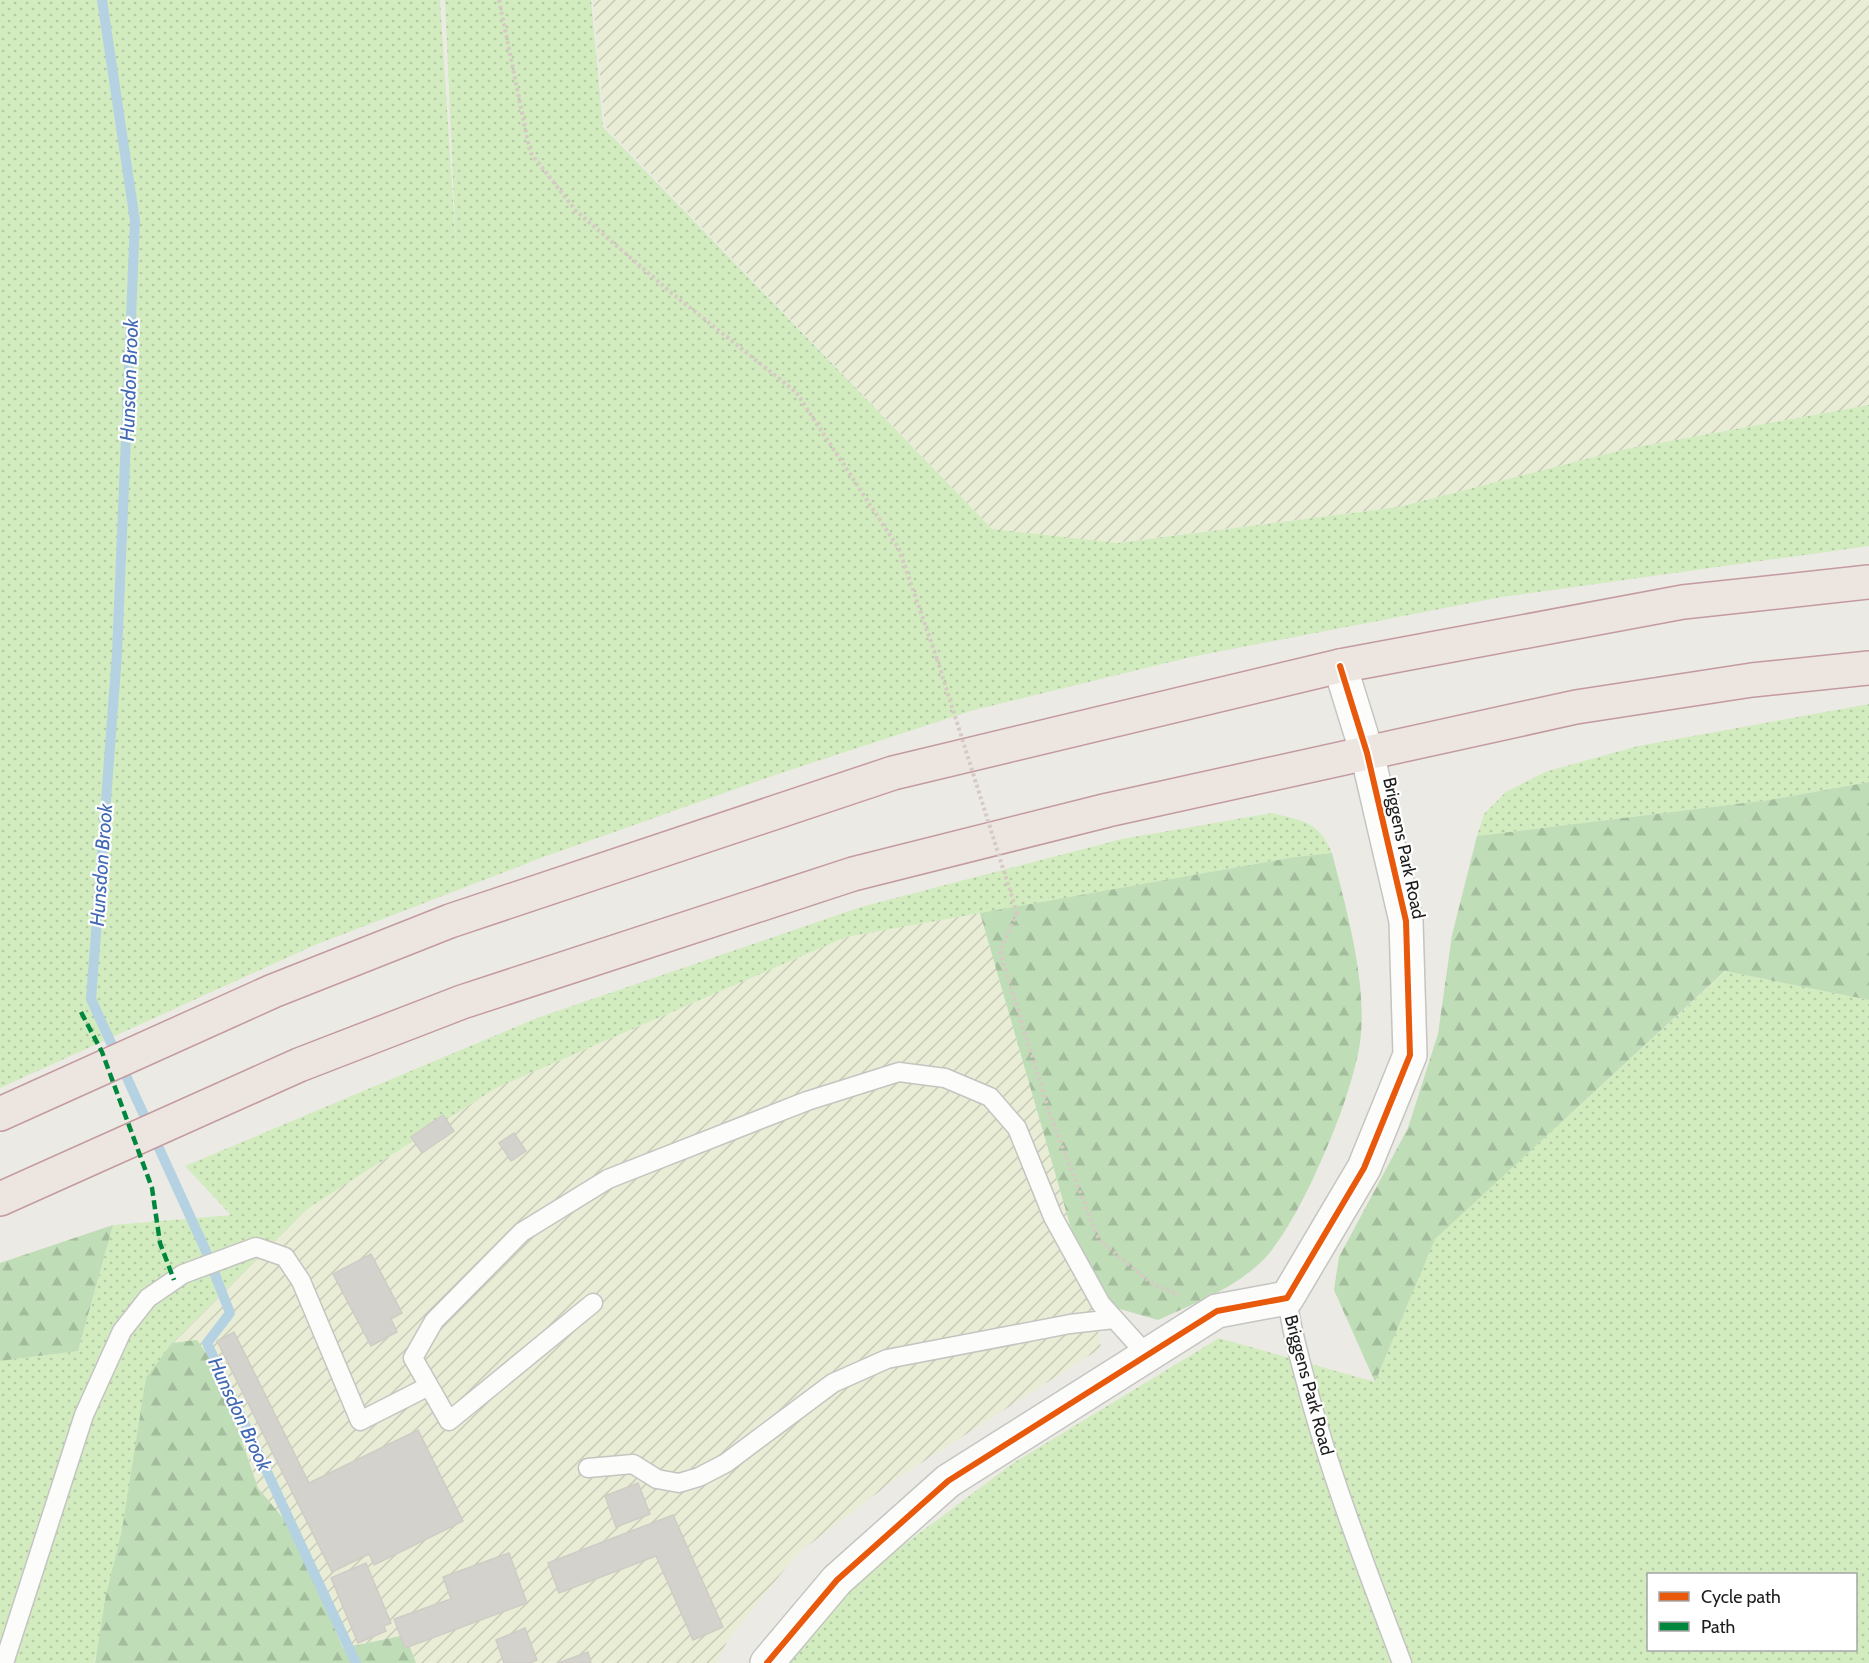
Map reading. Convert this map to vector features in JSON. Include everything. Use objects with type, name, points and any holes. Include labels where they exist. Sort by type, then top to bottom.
[{"type":"highway","points":[[0,1114],[33,1097],[273,991],[450,921],[893,773],[1340,666],[1683,602],[1869,582]]},
{"type":"highway","points":[[0,1199],[299,1065],[462,1002],[853,874],[1108,810],[1576,707],[1752,680],[1869,668]]},
{"type":"street","name":"Briggens Park Road","points":[[1287,1298],[1364,1168],[1410,1055],[1406,921],[1367,753],[1340,666]]},
{"type":"street","points":[[766,1663],[837,1580],[948,1481],[1217,1311],[1287,1298]]},
{"type":"lane","points":[[593,1303],[449,1421],[413,1358],[434,1321],[522,1233],[608,1179],[807,1101],[899,1072],[945,1078],[990,1097],[1017,1128],[1053,1217],[1101,1304],[1147,1355]]},
{"type":"lane","points":[[4,1663],[84,1415],[122,1331],[148,1298],[183,1274],[221,1258],[256,1247],[285,1257],[301,1281],[360,1421],[429,1386]]},
{"type":"lane","name":"Briggens Park Road","points":[[1287,1298],[1290,1323],[1316,1418],[1346,1513],[1402,1663]]},
{"type":"lane","points":[[588,1468],[633,1464],[657,1479],[679,1483],[699,1477],[726,1462],[833,1383],[887,1359],[1070,1324],[1114,1319]]},
{"type":"path","points":[[499,0],[530,152],[576,211],[674,295],[796,392],[899,549],[1017,913],[1000,951],[1050,1118],[1099,1240],[1151,1283],[1217,1311]]},
{"type":"green space","points":[[0,0],[440,0],[456,248],[445,0],[591,0],[603,127],[992,529],[1117,543],[1399,507],[1626,449],[1869,405],[1869,546],[1502,597],[1191,657],[974,710],[781,773],[541,858],[315,945],[0,1088]]},
{"type":"green space","points":[[593,0],[1869,0],[1869,405],[1626,449],[1399,507],[1099,545],[992,529],[605,126]]},
{"type":"green space","points":[[1869,704],[1869,782],[1769,800],[1477,836],[1484,814],[1506,792],[1545,772],[1638,746]]},
{"type":"green space","points":[[1869,782],[1869,1000],[1725,971],[1435,1239],[1375,1382],[1334,1290],[1339,1257],[1408,1128],[1438,1034],[1452,935],[1477,836],[1769,800]]},
{"type":"green space","points":[[1272,813],[1301,821],[1315,828],[1322,834],[1332,853],[1295,857],[846,937],[496,1088],[307,1209],[172,1343],[94,1663],[0,1663],[0,1361],[78,1351],[113,1225],[231,1215],[185,1166],[537,1018],[861,907],[1122,839]]},
{"type":"green space","points":[[1332,853],[1356,953],[1362,1006],[1361,1031],[1358,1054],[1340,1113],[1301,1203],[1281,1237],[1256,1267],[1230,1285],[1201,1300],[1158,1320],[1092,1301],[980,913],[1295,857]]},
{"type":"green space","points":[[980,913],[1092,1301],[1101,1348],[893,1481],[797,1554],[728,1640],[716,1663],[416,1663],[405,1635],[343,1648],[292,1529],[258,1488],[231,1409],[225,1380],[172,1343],[307,1209],[496,1088],[846,937]]},
{"type":"green space","points":[[1726,971],[1869,1000],[1869,1663],[783,1663],[846,1588],[1012,1464],[1219,1338],[1375,1382],[1434,1239]]},
{"type":"green space","points":[[113,1225],[78,1351],[0,1361],[0,1263]]},
{"type":"green space","points":[[197,1340],[225,1380],[231,1409],[258,1488],[292,1529],[343,1648],[405,1635],[416,1663],[95,1663],[106,1595],[122,1530],[146,1378],[172,1343]]},
{"type":"building","points":[[443,1115],[454,1131],[422,1153],[411,1137]]},
{"type":"building","points":[[514,1133],[526,1151],[511,1161],[499,1143]]},
{"type":"building","points":[[371,1254],[402,1313],[391,1319],[397,1332],[371,1346],[333,1274]]},
{"type":"building","points":[[234,1332],[309,1483],[418,1430],[463,1521],[374,1565],[369,1554],[332,1572],[217,1341]]},
{"type":"building","points":[[638,1483],[650,1514],[616,1527],[605,1496]]},
{"type":"building","points":[[673,1515],[723,1627],[693,1640],[656,1556],[559,1593],[548,1563]]},
{"type":"building","points":[[509,1553],[527,1603],[405,1648],[394,1619],[451,1599],[443,1577]]},
{"type":"building","points":[[366,1563],[391,1623],[384,1626],[386,1631],[358,1643],[331,1578]]},
{"type":"building","points":[[525,1628],[537,1660],[530,1663],[504,1663],[496,1640]]},
{"type":"building","points":[[588,1652],[591,1663],[558,1663]]},
{"type":"waterway","name":"Hunsdon Brook","points":[[102,0],[135,221],[117,654],[91,999],[205,1249],[230,1313],[207,1343],[356,1663]]},
{"type":"marked path","points":[[81,1012],[102,1052],[152,1188],[160,1243],[174,1280]]},
{"type":"cycle path","points":[[767,1663],[837,1580],[948,1481],[1217,1311],[1287,1298],[1364,1168],[1410,1055],[1406,921],[1367,753],[1340,666]]}]
